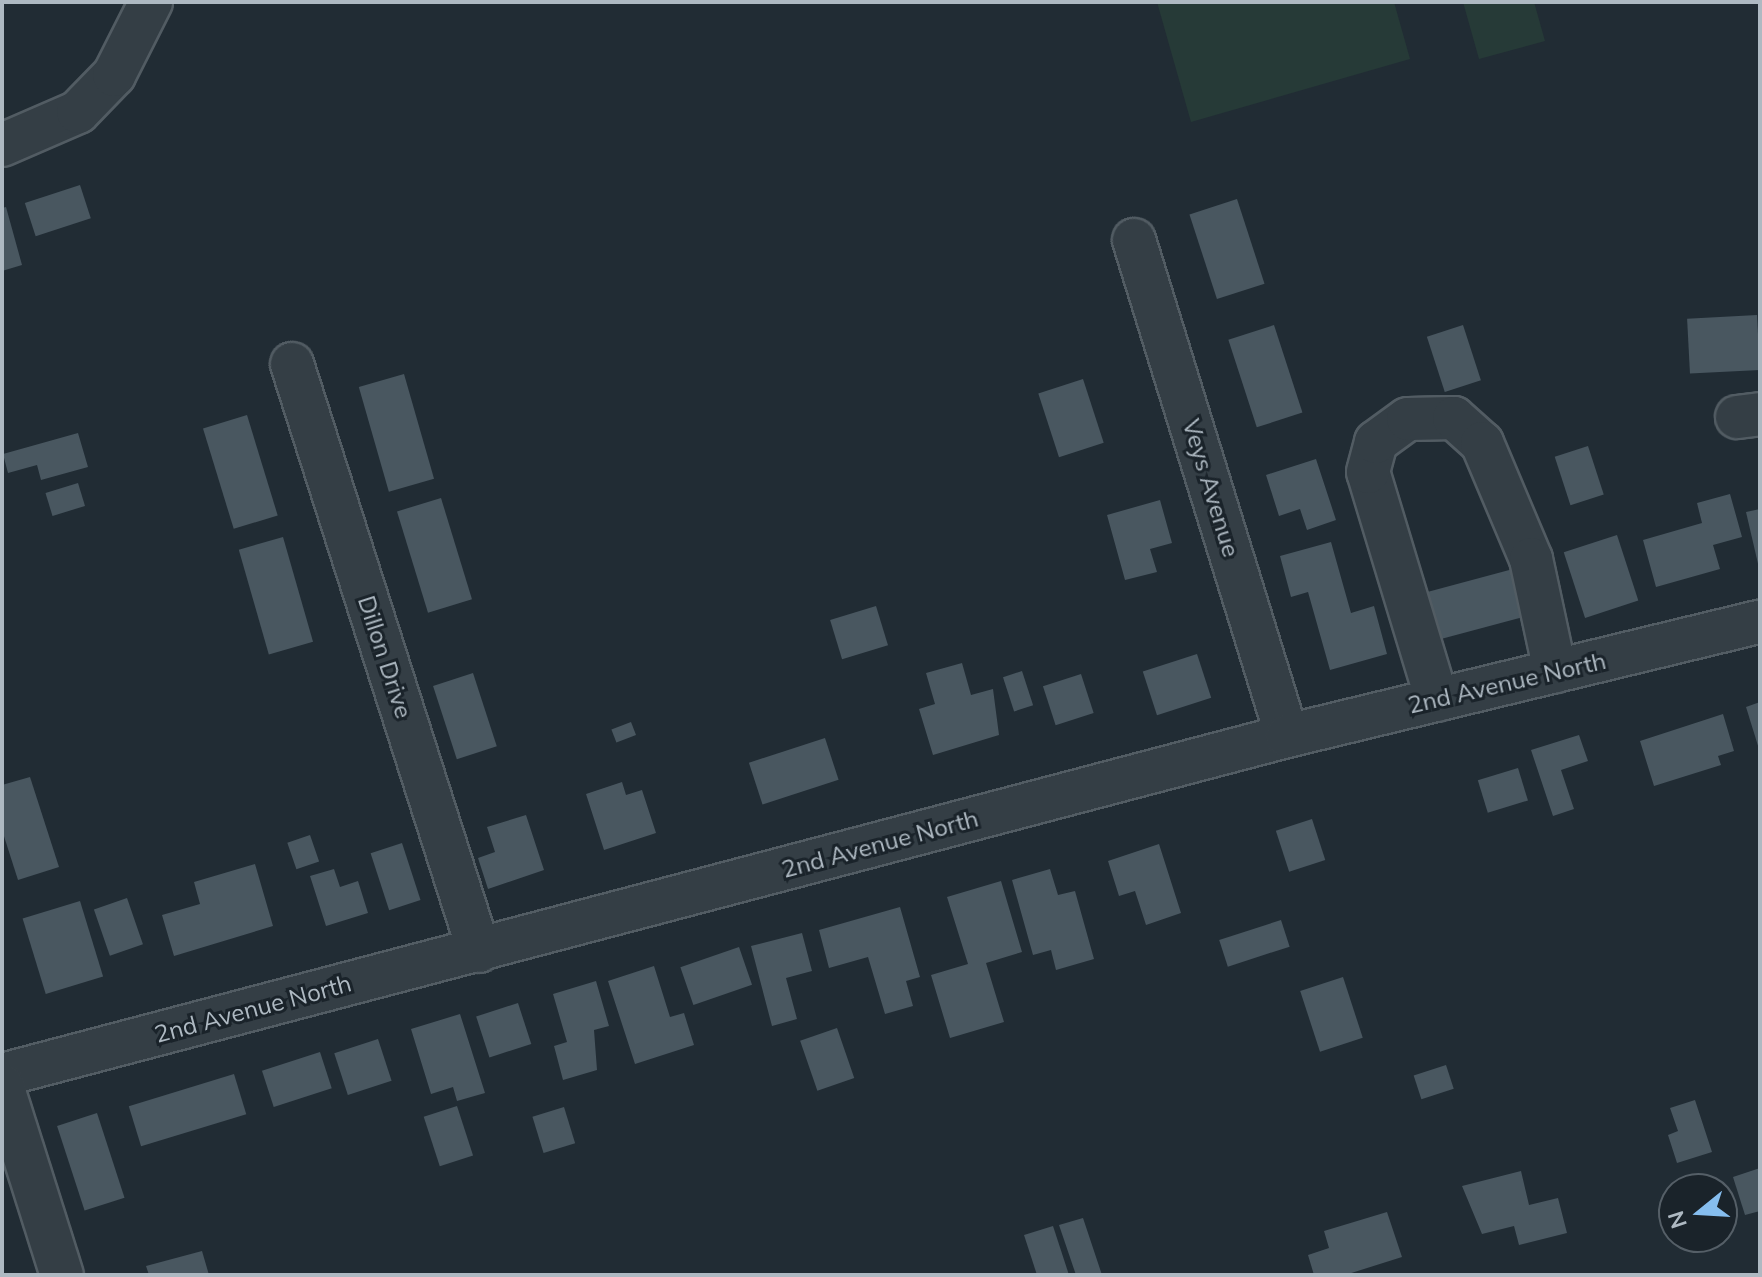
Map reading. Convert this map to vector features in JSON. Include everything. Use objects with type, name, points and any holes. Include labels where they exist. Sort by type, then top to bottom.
[{"type":"street","points":[[5,144],[78,112],[114,75],[151,2]]},
{"type":"street","name":"Veys Avenue","points":[[1134,240],[1287,736]]},
{"type":"street","name":"Dillon Drive","points":[[292,364],[479,951]]},
{"type":"street","points":[[1437,700],[1368,472],[1376,442],[1408,419],[1454,418],[1482,443],[1531,559],[1555,671]]},
{"type":"street","name":"2nd Avenue North","points":[[2,1075],[1287,736],[1760,622]]},
{"type":"street","points":[[2,1085],[62,1275]]},
{"type":"green space","points":[[1157,2],[1394,2],[1410,59],[1191,122]]},
{"type":"green space","points":[[1463,2],[1534,2],[1545,41],[1479,59]]},
{"type":"building","points":[[80,185],[91,218],[36,236],[25,203]]},
{"type":"building","points":[[1237,199],[1265,284],[1217,299],[1189,214]]},
{"type":"building","points":[[6,207],[22,265],[2,271],[2,208]]},
{"type":"building","points":[[1757,315],[1760,370],[1690,374],[1687,319]]},
{"type":"building","points":[[1274,325],[1302,412],[1257,427],[1228,340]]},
{"type":"building","points":[[1463,325],[1481,380],[1445,392],[1427,337]]},
{"type":"building","points":[[404,374],[434,479],[389,492],[359,387]]},
{"type":"building","points":[[1083,379],[1104,443],[1059,457],[1038,394]]},
{"type":"building","points":[[247,415],[278,515],[234,529],[203,428]]},
{"type":"building","points":[[78,433],[88,467],[41,480],[37,465],[8,473],[3,454]]},
{"type":"building","points":[[1588,446],[1604,495],[1570,505],[1555,457]]},
{"type":"building","points":[[1316,459],[1336,520],[1307,530],[1300,509],[1279,516],[1266,475]]},
{"type":"building","points":[[78,483],[85,506],[53,516],[45,493]]},
{"type":"building","points":[[1730,494],[1742,537],[1713,545],[1720,569],[1656,587],[1643,540],[1702,523],[1697,503]]},
{"type":"building","points":[[441,498],[472,599],[428,613],[397,511]]},
{"type":"building","points":[[1160,500],[1172,543],[1150,549],[1157,572],[1125,580],[1107,515]]},
{"type":"building","points":[[1760,509],[1760,568],[1759,568],[1746,512]]},
{"type":"building","points":[[1617,535],[1638,601],[1585,618],[1564,552]]},
{"type":"building","points":[[283,537],[313,642],[269,654],[239,550]]},
{"type":"building","points":[[1331,542],[1351,613],[1374,606],[1387,654],[1330,670],[1308,592],[1291,597],[1280,556]]},
{"type":"building","points":[[1528,565],[1541,612],[1435,641],[1423,593]]},
{"type":"building","points":[[876,606],[888,645],[842,659],[830,620]]},
{"type":"building","points":[[1197,654],[1211,698],[1157,715],[1143,672]]},
{"type":"building","points":[[962,663],[971,695],[993,689],[999,735],[933,755],[919,709],[935,704],[926,673]]},
{"type":"building","points":[[1022,671],[1033,705],[1014,711],[1003,677]]},
{"type":"building","points":[[473,673],[497,746],[457,759],[433,686]]},
{"type":"building","points":[[1081,674],[1094,713],[1056,725],[1043,686]]},
{"type":"building","points":[[1760,702],[1760,749],[1759,749],[1746,707]]},
{"type":"building","points":[[1723,714],[1734,751],[1718,756],[1721,765],[1654,786],[1640,741]]},
{"type":"building","points":[[631,722],[636,735],[616,743],[611,730]]},
{"type":"building","points":[[1579,735],[1588,761],[1561,770],[1574,809],[1553,816],[1531,750]]},
{"type":"building","points":[[825,738],[839,780],[763,805],[749,763]]},
{"type":"building","points":[[1518,768],[1528,801],[1488,813],[1478,780]]},
{"type":"building","points":[[30,777],[59,867],[18,880],[2,830],[2,785]]},
{"type":"building","points":[[622,782],[626,795],[642,790],[656,833],[604,850],[586,794]]},
{"type":"building","points":[[526,815],[544,870],[488,889],[478,858],[495,852],[487,827]]},
{"type":"building","points":[[1312,819],[1325,860],[1289,872],[1276,831]]},
{"type":"building","points":[[310,835],[319,861],[296,869],[287,843]]},
{"type":"building","points":[[402,843],[421,900],[389,910],[371,853]]},
{"type":"building","points":[[1159,844],[1181,913],[1146,925],[1135,891],[1119,896],[1108,861]]},
{"type":"building","points":[[255,864],[273,926],[174,956],[162,915],[200,904],[194,882]]},
{"type":"building","points":[[334,869],[340,887],[358,881],[368,913],[326,926],[310,876]]},
{"type":"building","points":[[1050,869],[1058,895],[1075,891],[1094,959],[1056,970],[1051,950],[1033,955],[1012,880]]},
{"type":"building","points":[[1001,881],[1022,952],[986,963],[1004,1022],[950,1038],[931,975],[968,964],[947,897]]},
{"type":"building","points":[[127,898],[143,944],[110,956],[94,909]]},
{"type":"building","points":[[80,901],[103,977],[46,994],[23,919]]},
{"type":"building","points":[[900,907],[920,977],[906,981],[913,1006],[885,1014],[868,957],[829,968],[819,930]]},
{"type":"building","points":[[1281,920],[1290,947],[1228,967],[1219,940]]},
{"type":"building","points":[[802,933],[812,971],[786,978],[797,1019],[772,1026],[751,946]]},
{"type":"building","points":[[739,947],[752,985],[693,1005],[680,967]]},
{"type":"building","points":[[654,966],[670,1017],[684,1013],[694,1045],[635,1064],[608,981]]},
{"type":"building","points":[[1343,977],[1363,1038],[1320,1052],[1300,991]]},
{"type":"building","points":[[596,981],[609,1026],[594,1030],[597,1070],[563,1080],[554,1046],[567,1042],[553,994]]},
{"type":"building","points":[[518,1003],[531,1044],[489,1057],[476,1017]]},
{"type":"building","points":[[460,1014],[485,1093],[457,1101],[453,1087],[431,1094],[411,1029]]},
{"type":"building","points":[[837,1028],[854,1078],[817,1091],[800,1041]]},
{"type":"building","points":[[378,1039],[392,1081],[348,1095],[334,1053]]},
{"type":"building","points":[[320,1052],[332,1088],[274,1107],[262,1071]]},
{"type":"building","points":[[1446,1065],[1454,1089],[1421,1099],[1414,1076]]},
{"type":"building","points":[[234,1074],[246,1114],[141,1146],[129,1106]]},
{"type":"building","points":[[1695,1100],[1712,1152],[1677,1163],[1668,1135],[1678,1131],[1670,1108]]},
{"type":"building","points":[[457,1106],[473,1155],[440,1166],[424,1117]]},
{"type":"building","points":[[564,1107],[575,1143],[544,1153],[532,1117]]},
{"type":"building","points":[[97,1113],[125,1198],[85,1211],[57,1126]]},
{"type":"building","points":[[1760,1168],[1760,1211],[1745,1215],[1738,1193],[1738,1175]]},
{"type":"building","points":[[1521,1171],[1529,1205],[1558,1198],[1567,1233],[1519,1245],[1514,1226],[1482,1234],[1462,1186]]},
{"type":"building","points":[[1387,1212],[1402,1257],[1345,1275],[1314,1275],[1308,1255],[1329,1248],[1324,1231]]},
{"type":"building","points":[[1083,1218],[1102,1275],[1076,1275],[1059,1225]]},
{"type":"building","points":[[1053,1226],[1069,1275],[1037,1275],[1024,1235]]},
{"type":"building","points":[[202,1251],[209,1275],[149,1275],[146,1266]]}]
